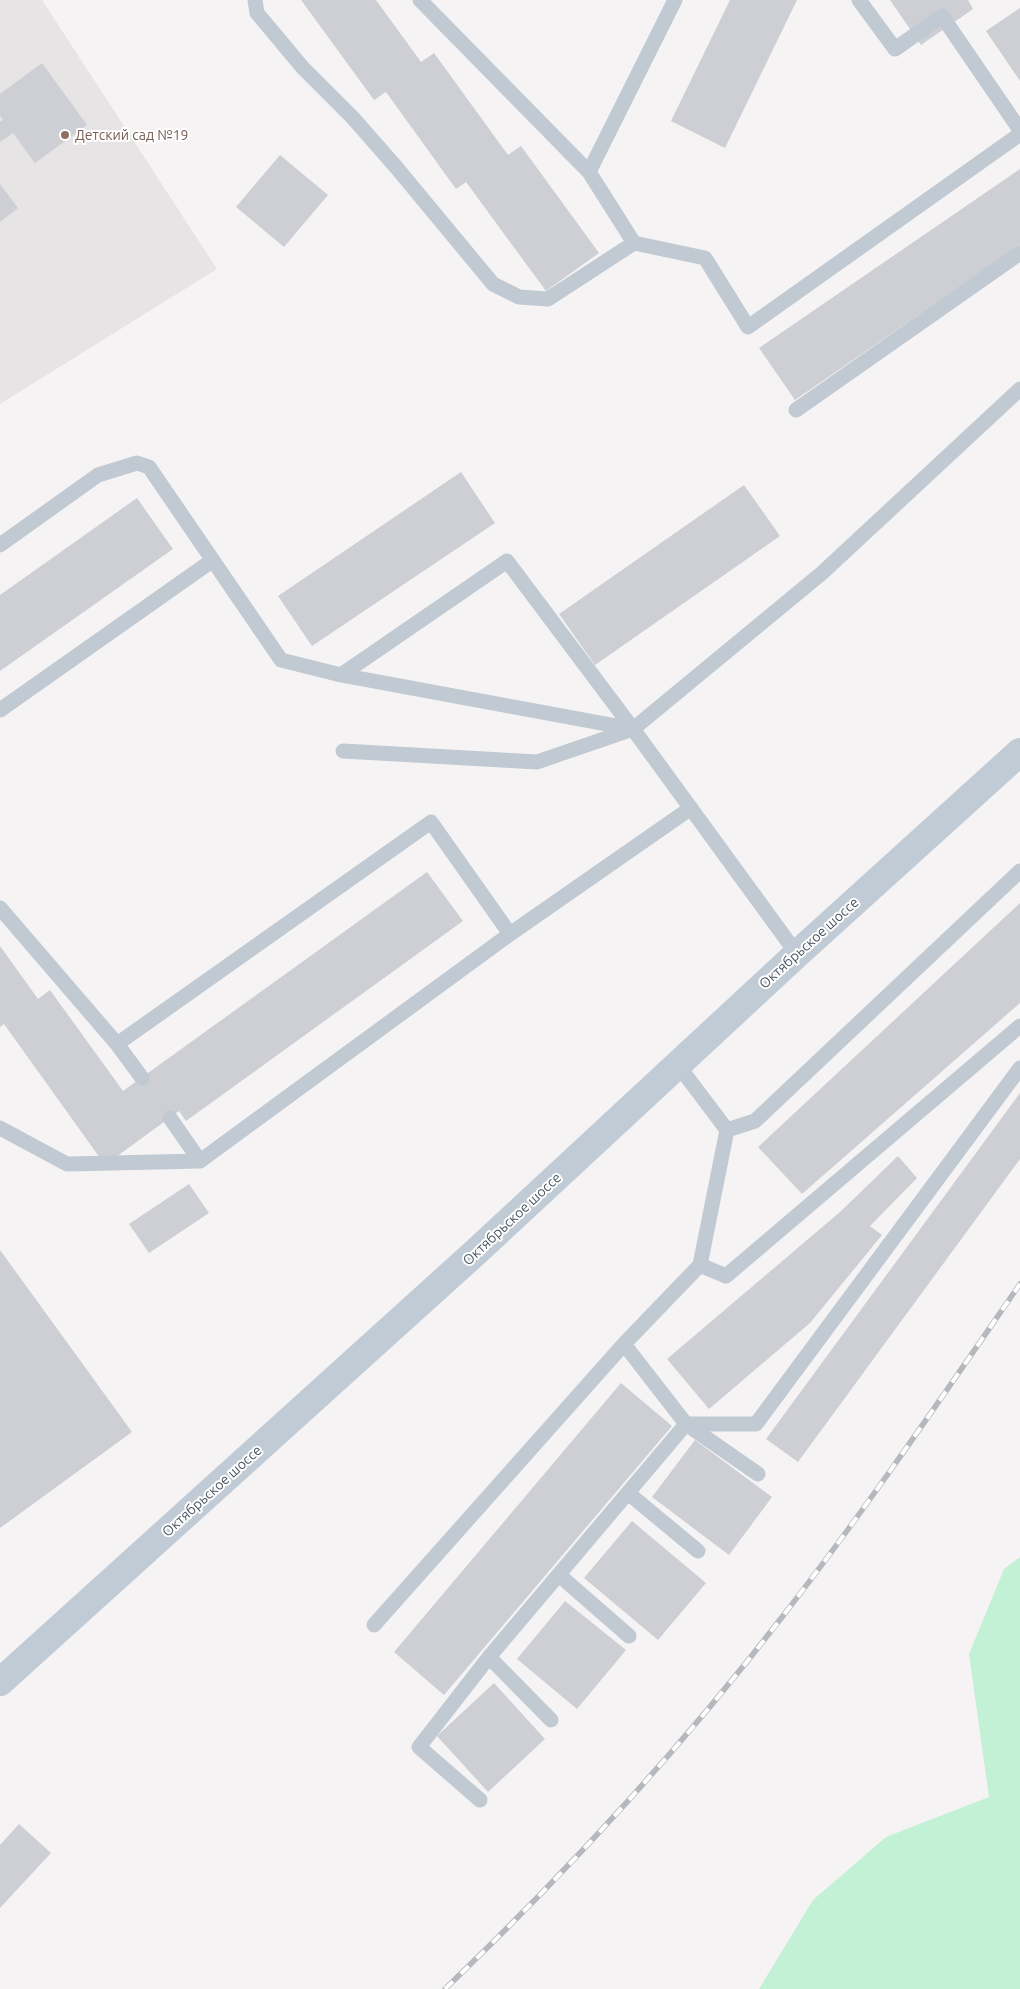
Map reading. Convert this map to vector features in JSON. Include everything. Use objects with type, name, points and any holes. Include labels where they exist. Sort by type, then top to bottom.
[{"type":"main road","name":"Октябрьское шоссе","points":[[0,1682],[478,1250],[797,954],[1020,752]]},
{"type":"lane","points":[[255,0],[257,13],[396,167],[493,284],[519,297],[548,299],[634,243],[704,258],[748,327],[1020,134]]},
{"type":"lane","points":[[420,0],[589,172],[634,243]]},
{"type":"lane","points":[[589,172],[675,0]]},
{"type":"lane","points":[[859,0],[895,49],[942,16],[1020,130]]},
{"type":"lane","points":[[796,410],[1020,253]]},
{"type":"lane","points":[[343,751],[537,762],[633,729],[822,572],[1020,389]]},
{"type":"lane","points":[[0,545],[98,475],[137,463],[149,467],[281,660],[341,675],[633,729]]},
{"type":"lane","points":[[0,710],[213,560]]},
{"type":"lane","points":[[341,675],[506,561],[633,729],[797,954]]},
{"type":"lane","points":[[0,1128],[67,1164],[200,1161],[510,934],[691,808]]},
{"type":"lane","points":[[117,1044],[431,822],[510,934]]},
{"type":"lane","points":[[727,1130],[755,1121],[1020,871]]},
{"type":"lane","points":[[0,908],[117,1044],[142,1078]]},
{"type":"lane","points":[[700,1265],[726,1276],[1020,1026]]},
{"type":"lane","points":[[374,1624],[624,1344],[700,1265],[727,1130],[678,1065]]},
{"type":"lane","points":[[480,1800],[420,1747],[489,1657],[686,1424],[756,1424],[1020,1068]]},
{"type":"lane","points":[[170,1118],[200,1161]]},
{"type":"lane","points":[[624,1344],[686,1424],[758,1474]]},
{"type":"lane","points":[[628,1493],[698,1551]]},
{"type":"lane","points":[[559,1575],[629,1636]]},
{"type":"lane","points":[[489,1657],[551,1720]]},
{"type":"shaded area","name":"Детский сад №19","points":[[0,0],[42,0],[217,269],[0,404]]},
{"type":"green space","points":[[1020,1557],[1020,1989],[759,1989],[813,1900],[886,1837],[989,1797],[969,1654],[1004,1569]]},
{"type":"building","points":[[301,0],[376,0],[421,62],[434,53],[508,155],[521,146],[599,253],[546,291],[466,182],[456,189],[386,92],[374,100]]},
{"type":"building","points":[[730,0],[797,0],[725,148],[671,121]]},
{"type":"building","points":[[890,0],[968,0],[973,9],[921,45]]},
{"type":"building","points":[[1020,8],[1020,81],[986,31]]},
{"type":"building","points":[[42,63],[87,125],[35,163],[13,133],[0,142],[0,122],[3,120],[0,116],[0,94]]},
{"type":"building","points":[[280,155],[328,195],[284,247],[236,207]]},
{"type":"building","points":[[1020,169],[1020,245],[795,400],[759,348]]},
{"type":"building","points":[[0,184],[18,208],[0,222]]},
{"type":"building","points":[[461,472],[495,523],[312,646],[278,596]]},
{"type":"building","points":[[744,485],[780,536],[595,665],[559,614]]},
{"type":"building","points":[[137,498],[173,549],[0,671],[0,595]]},
{"type":"building","points":[[427,872],[463,921],[186,1121],[179,1111],[105,1165],[4,1024],[0,1027],[0,946],[38,999],[50,990],[123,1091]]},
{"type":"building","points":[[1020,903],[1020,1003],[802,1194],[758,1147]]},
{"type":"building","points":[[1020,1093],[1020,1159],[798,1462],[766,1439]]},
{"type":"building","points":[[898,1156],[917,1178],[870,1226],[882,1235],[810,1323],[709,1409],[667,1359],[840,1212]]},
{"type":"building","points":[[189,1184],[209,1213],[149,1253],[129,1224]]},
{"type":"building","points":[[0,1250],[132,1432],[0,1528]]},
{"type":"building","points":[[621,1383],[672,1426],[444,1695],[394,1652]]},
{"type":"building","points":[[695,1440],[772,1497],[729,1555],[652,1497]]},
{"type":"building","points":[[632,1521],[706,1583],[658,1640],[584,1578]]},
{"type":"building","points":[[565,1601],[626,1650],[577,1709],[517,1659]]},
{"type":"building","points":[[494,1683],[545,1739],[488,1792],[437,1736]]},
{"type":"building","points":[[19,1824],[51,1853],[0,1908],[0,1845]]},
{"type":"railway","points":[[445,1989],[535,1900],[623,1807],[747,1662],[876,1491],[1020,1284]]},
{"type":"place","name":"Детский сад №19","points":[[65,135]]}]
